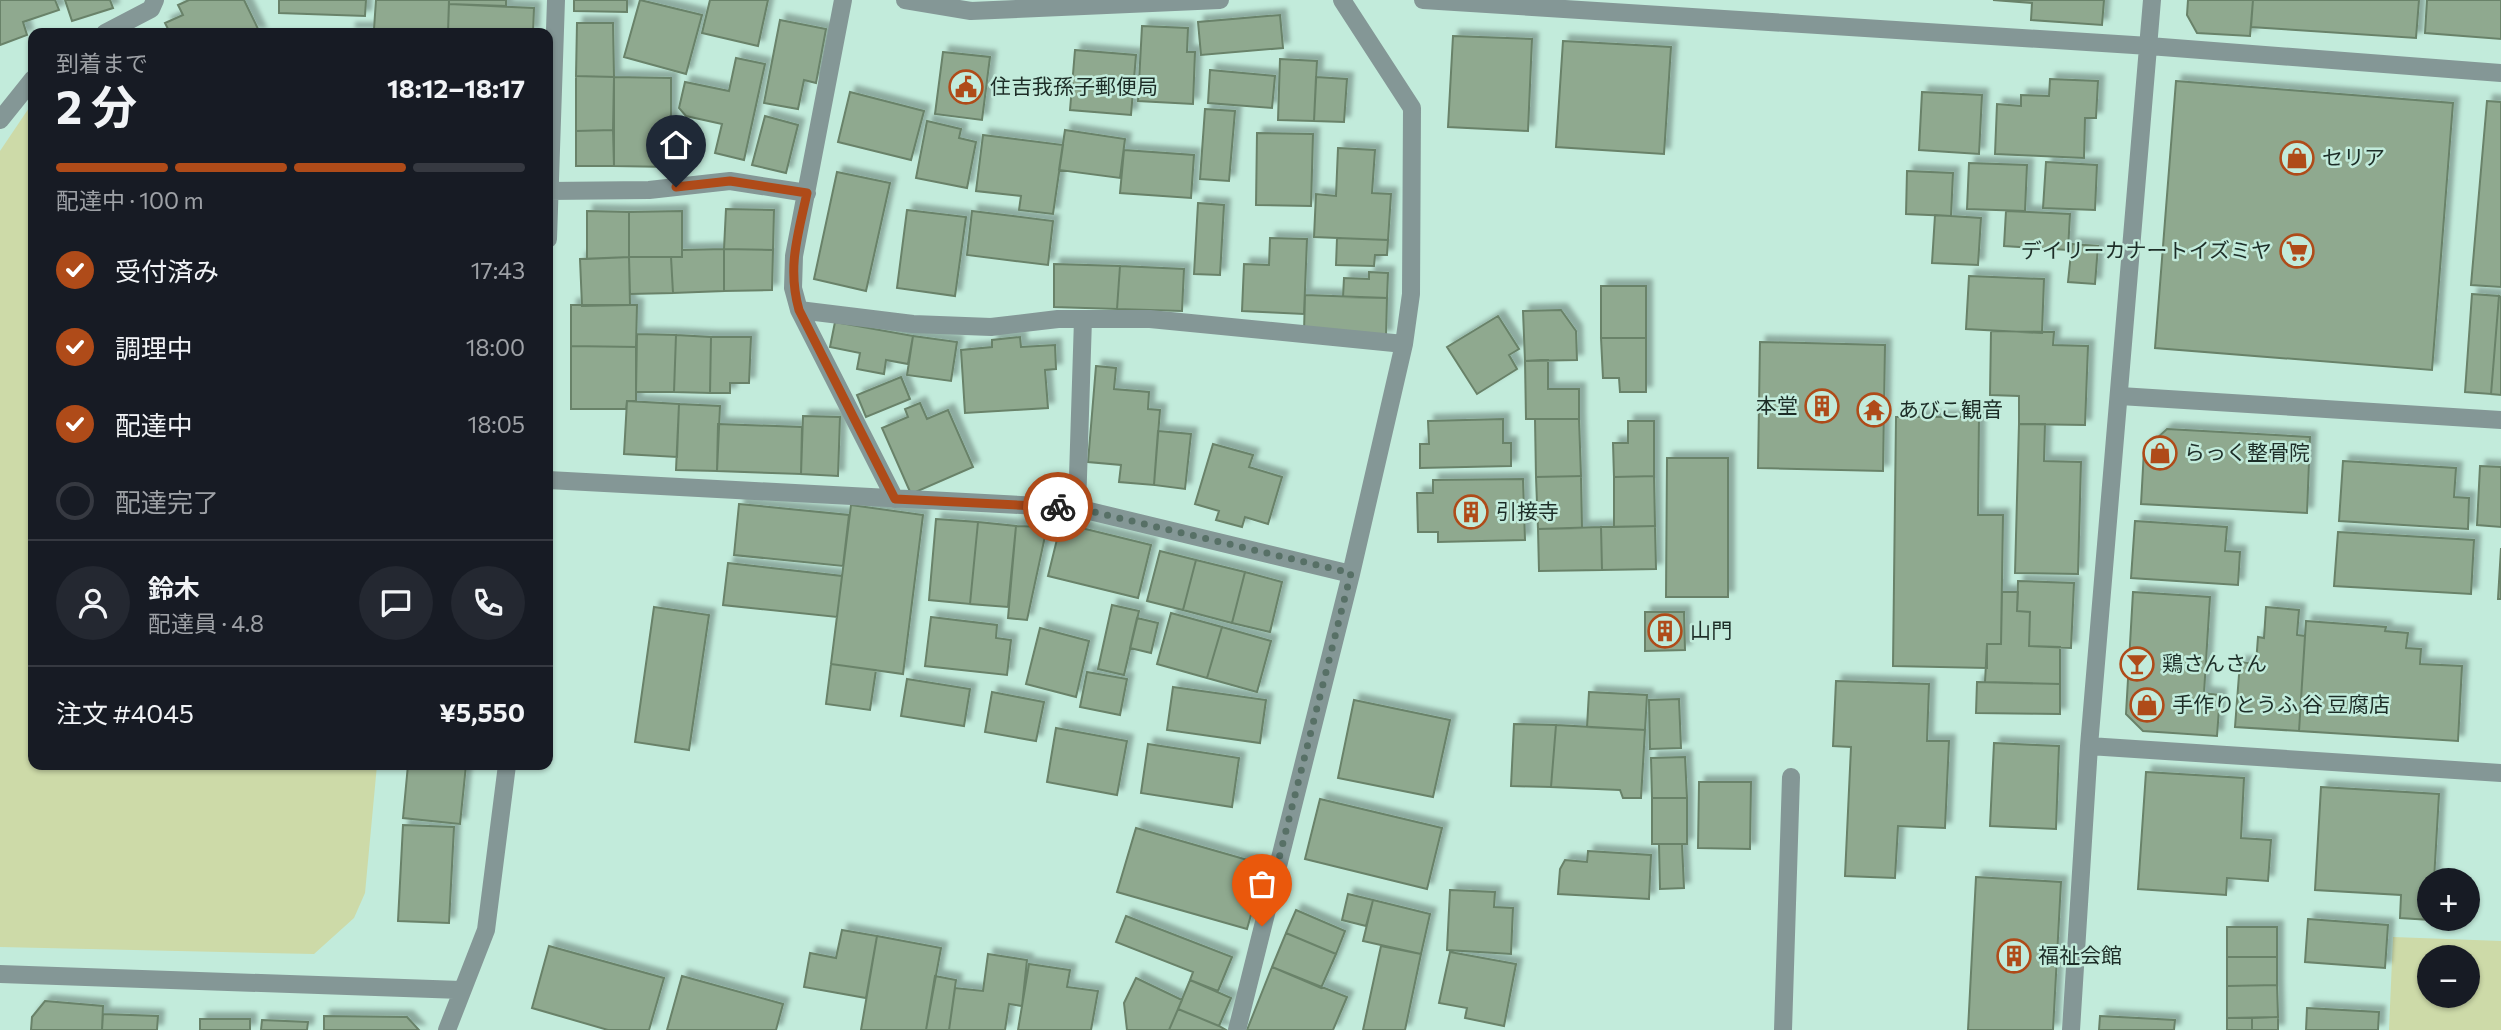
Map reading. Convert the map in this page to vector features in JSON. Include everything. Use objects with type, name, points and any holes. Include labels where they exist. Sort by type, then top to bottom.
[{"type":"street","points":[[115,28],[151,9],[155,0]]},
{"type":"street","points":[[553,72],[556,0]]},
{"type":"street","points":[[843,0],[794,256],[793,288],[799,310],[895,499]]},
{"type":"street","points":[[905,0],[971,11],[1220,0]]},
{"type":"street","points":[[1237,1030],[1351,573],[1404,344],[1411,294],[1412,108],[1342,0]]},
{"type":"street","points":[[1423,0],[2149,46],[2501,73]]},
{"type":"street","points":[[2071,1030],[2089,746],[2152,0]]},
{"type":"street","points":[[0,120],[28,85]]},
{"type":"street","points":[[553,191],[649,190],[730,181],[807,193]]},
{"type":"street","points":[[799,310],[913,324],[978,327],[1058,319],[1150,319],[1404,344]]},
{"type":"street","points":[[1077,508],[1083,319]]},
{"type":"street","points":[[2120,396],[2501,420]]},
{"type":"street","points":[[553,480],[1077,508],[1351,573]]},
{"type":"street","points":[[2089,746],[2501,773]]},
{"type":"street","points":[[447,1030],[486,930],[506,770]]},
{"type":"street","points":[[1783,1030],[1791,777]]},
{"type":"street","points":[[0,974],[461,990]]},
{"type":"green space","points":[[28,109],[28,770],[377,770],[365,893],[354,918],[314,954],[0,947],[0,151]]},
{"type":"green space","points":[[2393,937],[2501,941],[2501,1030],[2389,1030]]},
{"type":"building","points":[[0,0],[55,0],[59,10],[23,22],[27,35],[0,45]]},
{"type":"building","points":[[65,0],[110,0],[113,8],[72,21]]},
{"type":"building","points":[[189,0],[244,0],[258,28],[168,28],[165,23],[183,15],[178,5]]},
{"type":"building","points":[[279,0],[366,0],[365,16],[279,13]]},
{"type":"building","points":[[376,0],[449,0],[448,28],[374,28]]},
{"type":"building","points":[[449,0],[506,0],[506,6],[449,4]]},
{"type":"building","points":[[574,0],[627,0],[627,12],[574,11]]},
{"type":"building","points":[[640,0],[702,15],[686,74],[624,57]]},
{"type":"building","points":[[710,0],[768,0],[758,46],[702,33]]},
{"type":"building","points":[[1993,0],[2104,0],[2102,25],[2031,20],[2032,3]]},
{"type":"building","points":[[2188,0],[2253,0],[2250,36],[2197,33],[2187,15]]},
{"type":"building","points":[[2253,0],[2419,0],[2416,38],[2251,27]]},
{"type":"building","points":[[2427,0],[2501,0],[2501,39],[2425,33]]},
{"type":"building","points":[[449,4],[534,8],[533,28],[448,28]]},
{"type":"building","points":[[1280,15],[1283,48],[1201,55],[1198,22]]},
{"type":"building","points":[[780,20],[826,29],[816,83],[804,80],[798,109],[764,103]]},
{"type":"building","points":[[577,23],[613,23],[614,77],[576,76]]},
{"type":"building","points":[[1142,26],[1188,28],[1187,52],[1195,52],[1193,104],[1138,101]]},
{"type":"building","points":[[1453,36],[1532,39],[1528,131],[1448,127]]},
{"type":"building","points":[[1563,41],[1671,47],[1664,154],[1556,147]]},
{"type":"building","points":[[1075,50],[1136,55],[1131,115],[1070,110]]},
{"type":"building","points":[[943,52],[990,57],[982,120],[935,114]]},
{"type":"building","points":[[736,58],[765,64],[744,160],[715,153],[722,124],[686,116],[679,108],[685,82],[729,91]]},
{"type":"building","points":[[1280,59],[1317,61],[1314,121],[1278,120]]},
{"type":"building","points":[[1210,70],[1275,76],[1272,108],[1208,103]]},
{"type":"building","points":[[576,76],[614,77],[613,130],[576,131]]},
{"type":"building","points":[[614,77],[671,78],[671,167],[614,166]]},
{"type":"building","points":[[1316,77],[1347,79],[1344,122],[1314,121]]},
{"type":"building","points":[[2050,79],[2098,81],[2096,118],[2085,118],[2084,158],[1995,154],[1997,104],[2021,106],[2021,95],[2049,96]]},
{"type":"building","points":[[2176,81],[2453,103],[2432,370],[2155,348]]},
{"type":"building","points":[[850,92],[924,111],[911,160],[838,142]]},
{"type":"building","points":[[1922,92],[1982,95],[1979,154],[1919,150]]},
{"type":"building","points":[[2487,101],[2501,102],[2501,287],[2471,285]]},
{"type":"building","points":[[1205,109],[1235,111],[1229,181],[1200,179]]},
{"type":"building","points":[[765,116],[798,125],[786,173],[752,165]]},
{"type":"building","points":[[927,121],[961,129],[959,138],[976,142],[967,188],[916,178]]},
{"type":"building","points":[[613,130],[614,166],[576,166],[576,131]]},
{"type":"building","points":[[1065,130],[1125,139],[1120,178],[1059,170]]},
{"type":"building","points":[[1257,133],[1313,134],[1311,206],[1256,205]]},
{"type":"building","points":[[983,135],[1063,145],[1053,214],[1019,210],[1021,196],[976,191]]},
{"type":"building","points":[[1338,148],[1375,150],[1372,193],[1391,194],[1388,240],[1314,237],[1316,194],[1336,196]]},
{"type":"building","points":[[1124,150],[1194,155],[1191,198],[1120,193]]},
{"type":"building","points":[[2046,162],[2097,165],[2095,210],[2043,208]]},
{"type":"building","points":[[1969,163],[2027,165],[2025,211],[1967,209]]},
{"type":"building","points":[[1907,171],[1953,173],[1951,216],[1906,214]]},
{"type":"building","points":[[837,172],[890,183],[866,291],[814,279]]},
{"type":"building","points":[[1198,203],[1224,205],[1220,275],[1194,274]]},
{"type":"building","points":[[726,209],[774,210],[773,250],[724,249]]},
{"type":"building","points":[[907,210],[966,217],[955,296],[897,288]]},
{"type":"building","points":[[587,211],[629,212],[629,257],[587,259]]},
{"type":"building","points":[[682,211],[682,257],[629,257],[629,212]]},
{"type":"building","points":[[972,211],[1053,221],[1048,265],[967,255]]},
{"type":"building","points":[[2006,211],[2070,214],[2068,250],[2004,246]]},
{"type":"building","points":[[1935,215],[1981,218],[1978,265],[1932,263]]},
{"type":"building","points":[[1270,238],[1307,239],[1304,314],[1242,311],[1244,264],[1269,265]]},
{"type":"building","points":[[1337,238],[1388,240],[1387,255],[1375,255],[1374,266],[1336,265]]},
{"type":"building","points":[[2072,244],[2098,246],[2095,284],[2068,282]]},
{"type":"building","points":[[724,249],[724,291],[673,293],[671,257],[682,257],[682,250]]},
{"type":"building","points":[[724,249],[773,250],[772,290],[724,291]]},
{"type":"building","points":[[629,257],[630,305],[582,306],[580,259]]},
{"type":"building","points":[[629,257],[671,257],[673,293],[630,294]]},
{"type":"building","points":[[1054,264],[1120,266],[1117,309],[1054,307]]},
{"type":"building","points":[[1120,266],[1184,269],[1182,311],[1117,309]]},
{"type":"building","points":[[1369,272],[1388,273],[1387,298],[1343,297],[1344,278],[1369,279]]},
{"type":"building","points":[[1969,276],[2044,279],[2042,333],[1966,329]]},
{"type":"building","points":[[1601,286],[1646,286],[1646,338],[1601,338]]},
{"type":"building","points":[[2472,294],[2499,296],[2491,394],[2465,392]]},
{"type":"building","points":[[1305,295],[1387,298],[1386,336],[1304,332]]},
{"type":"building","points":[[2499,296],[2501,297],[2501,395],[2491,394]]},
{"type":"building","points":[[571,305],[637,305],[636,347],[571,346]]},
{"type":"building","points":[[1561,310],[1576,331],[1577,360],[1525,361],[1523,311]]},
{"type":"building","points":[[1498,316],[1519,349],[1509,355],[1517,369],[1477,394],[1447,347]]},
{"type":"building","points":[[835,322],[913,336],[908,364],[886,360],[884,374],[857,369],[860,353],[830,347]]},
{"type":"building","points":[[1991,331],[2054,332],[2053,345],[2088,346],[2085,425],[2019,424],[2019,396],[1990,395]]},
{"type":"building","points":[[637,334],[676,335],[674,392],[636,392]]},
{"type":"building","points":[[676,335],[711,337],[710,393],[674,392]]},
{"type":"building","points":[[913,336],[957,342],[951,381],[907,375]]},
{"type":"building","points":[[711,337],[751,337],[749,383],[730,383],[730,393],[710,393]]},
{"type":"building","points":[[1020,337],[1021,347],[1055,345],[1056,369],[1045,370],[1048,408],[965,413],[961,350],[992,347],[992,340]]},
{"type":"building","points":[[1601,338],[1646,338],[1646,392],[1620,392],[1619,378],[1603,378]]},
{"type":"building","name":"本堂","points":[[1760,342],[1885,345],[1883,471],[1758,468]]},
{"type":"building","points":[[571,346],[636,347],[636,401],[627,401],[626,409],[571,409]]},
{"type":"building","points":[[1548,360],[1548,389],[1579,389],[1579,419],[1526,419],[1525,361]]},
{"type":"building","points":[[1096,366],[1116,368],[1114,389],[1149,392],[1148,409],[1160,410],[1154,485],[1119,482],[1121,465],[1088,462]]},
{"type":"building","points":[[901,377],[910,399],[866,417],[857,395]]},
{"type":"building","points":[[627,401],[679,404],[677,457],[624,454]]},
{"type":"building","points":[[920,403],[927,419],[948,410],[973,467],[911,494],[882,428],[908,417],[905,409]]},
{"type":"building","points":[[679,404],[720,406],[717,471],[676,470]]},
{"type":"building","points":[[803,416],[840,417],[838,476],[801,474]]},
{"type":"building","points":[[1896,417],[1979,417],[1978,515],[2003,515],[2001,644],[1987,644],[1987,668],[1893,666]]},
{"type":"building","points":[[1503,419],[1503,443],[1511,443],[1511,466],[1420,468],[1420,444],[1429,444],[1428,421]]},
{"type":"building","points":[[1535,419],[1579,419],[1581,476],[1536,477]]},
{"type":"building","points":[[1628,421],[1654,421],[1654,476],[1614,477],[1613,443],[1628,443]]},
{"type":"building","points":[[718,424],[802,427],[801,474],[717,471]]},
{"type":"building","points":[[2019,424],[2045,424],[2044,461],[2081,462],[2078,574],[2015,573]]},
{"type":"building","points":[[2167,429],[2310,437],[2307,513],[2141,504],[2144,450]]},
{"type":"building","points":[[1158,431],[1191,434],[1185,489],[1154,485]]},
{"type":"building","points":[[1213,444],[1253,455],[1249,467],[1282,477],[1268,524],[1245,517],[1242,527],[1216,520],[1219,511],[1195,504]]},
{"type":"building","points":[[1667,458],[1728,458],[1728,597],[1666,597]]},
{"type":"building","points":[[2343,461],[2456,468],[2454,497],[2469,498],[2468,529],[2339,521]]},
{"type":"building","points":[[2480,466],[2501,467],[2501,527],[2477,525]]},
{"type":"building","points":[[1581,476],[1582,528],[1538,529],[1536,477]]},
{"type":"building","points":[[1654,476],[1655,526],[1614,527],[1614,477]]},
{"type":"building","name":"引接寺","points":[[1523,479],[1525,540],[1438,542],[1438,532],[1418,532],[1417,493],[1433,493],[1433,480]]},
{"type":"building","points":[[739,504],[849,515],[843,566],[734,555]]},
{"type":"building","points":[[851,505],[923,515],[903,674],[831,664]]},
{"type":"building","points":[[936,519],[978,522],[970,604],[929,600]]},
{"type":"building","points":[[2135,521],[2227,527],[2225,551],[2240,552],[2238,585],[2131,578]]},
{"type":"building","points":[[978,522],[1016,526],[1008,607],[970,604]]},
{"type":"building","points":[[1061,523],[1151,545],[1138,598],[1048,576]]},
{"type":"building","points":[[1016,526],[1047,527],[1027,620],[1008,618]]},
{"type":"building","points":[[1655,526],[1656,569],[1602,570],[1601,527]]},
{"type":"building","points":[[1601,527],[1602,570],[1539,571],[1538,529]]},
{"type":"building","points":[[2338,532],[2474,540],[2471,594],[2334,586]]},
{"type":"building","points":[[2501,548],[2501,599],[2498,599]]},
{"type":"building","points":[[1160,551],[1196,560],[1183,610],[1147,601]]},
{"type":"building","points":[[1196,560],[1245,572],[1232,623],[1183,610]]},
{"type":"building","points":[[728,563],[842,576],[837,617],[723,605]]},
{"type":"building","points":[[1245,572],[1282,582],[1270,632],[1232,623]]},
{"type":"building","points":[[2018,581],[2074,583],[2071,648],[2029,646],[2030,612],[2017,611]]},
{"type":"building","points":[[2002,592],[2018,592],[2017,611],[2030,612],[2029,646],[2060,647],[2060,684],[1985,682],[1987,644],[2001,644]]},
{"type":"building","points":[[2133,592],[2210,597],[2204,693],[2220,695],[2217,736],[2143,731],[2126,714]]},
{"type":"building","points":[[1112,605],[1139,611],[1124,675],[1098,669]]},
{"type":"building","points":[[654,607],[709,615],[689,750],[635,742]]},
{"type":"building","points":[[2266,607],[2299,610],[2297,635],[2305,636],[2299,731],[2235,727],[2240,662],[2256,664],[2258,637],[2264,638]]},
{"type":"building","name":"山門","points":[[1645,612],[1684,612],[1685,650],[1645,651]]},
{"type":"building","points":[[1171,613],[1222,627],[1207,678],[1157,664]]},
{"type":"building","points":[[931,617],[997,625],[996,638],[1011,640],[1007,675],[925,666]]},
{"type":"building","points":[[1137,618],[1158,623],[1151,653],[1130,648]]},
{"type":"building","points":[[2306,621],[2386,627],[2385,631],[2408,633],[2406,648],[2421,649],[2420,664],[2462,666],[2458,741],[2299,731]]},
{"type":"building","points":[[1222,627],[1271,641],[1257,692],[1207,678]]},
{"type":"building","points":[[1040,628],[1089,641],[1076,697],[1026,684]]},
{"type":"building","points":[[831,664],[876,670],[870,710],[826,704]]},
{"type":"building","points":[[1087,672],[1127,679],[1120,715],[1080,707]]},
{"type":"building","points":[[907,679],[970,689],[964,726],[901,716]]},
{"type":"building","points":[[1836,681],[1929,684],[1927,741],[1949,741],[1945,828],[1898,826],[1895,878],[1845,876],[1851,747],[1833,746]]},
{"type":"building","points":[[1977,682],[2060,684],[2060,714],[1976,713]]},
{"type":"building","points":[[1173,687],[1266,700],[1260,743],[1167,730]]},
{"type":"building","points":[[992,692],[1044,702],[1036,741],[985,732]]},
{"type":"building","points":[[1589,692],[1647,695],[1645,730],[1587,727]]},
{"type":"building","points":[[1679,699],[1681,748],[1650,749],[1649,700]]},
{"type":"building","points":[[1354,700],[1450,720],[1433,797],[1338,778]]},
{"type":"building","points":[[1514,724],[1556,725],[1551,787],[1511,786]]},
{"type":"building","points":[[1556,725],[1645,730],[1641,798],[1623,798],[1620,790],[1551,787]]},
{"type":"building","points":[[1056,728],[1127,741],[1117,795],[1047,782]]},
{"type":"building","points":[[1994,743],[2059,746],[2056,829],[1990,826]]},
{"type":"building","points":[[1148,744],[1239,758],[1232,807],[1141,793]]},
{"type":"building","points":[[1685,757],[1687,798],[1652,798],[1651,758]]},
{"type":"building","points":[[408,770],[465,770],[460,824],[403,818]]},
{"type":"building","points":[[2146,772],[2244,778],[2241,838],[2271,840],[2268,881],[2227,878],[2226,895],[2138,889]]},
{"type":"building","points":[[1699,782],[1751,782],[1750,849],[1698,848]]},
{"type":"building","points":[[2321,787],[2439,794],[2435,868],[2417,868],[2417,919],[2400,918],[2401,895],[2315,890]]},
{"type":"building","points":[[1652,798],[1687,798],[1687,844],[1652,844]]},
{"type":"building","points":[[1320,799],[1442,828],[1427,889],[1305,859]]},
{"type":"building","points":[[403,825],[454,827],[449,923],[398,921]]},
{"type":"building","points":[[1136,828],[1265,865],[1247,929],[1117,892]]},
{"type":"building","points":[[1659,844],[1682,844],[1684,888],[1660,889]]},
{"type":"building","points":[[1588,851],[1651,855],[1649,899],[1558,894],[1560,869],[1565,860],[1587,862]]},
{"type":"building","name":"福祉会館","points":[[1976,877],[2061,882],[2053,1030],[1968,1030]]},
{"type":"building","points":[[1450,890],[1495,892],[1494,907],[1513,908],[1511,954],[1447,950]]},
{"type":"building","points":[[1348,894],[1373,900],[1366,926],[1342,920]]},
{"type":"building","points":[[1373,900],[1430,914],[1421,954],[1363,941]]},
{"type":"building","points":[[1296,910],[1345,931],[1336,954],[1286,933]]},
{"type":"building","points":[[1126,916],[1232,957],[1218,991],[1190,980],[1193,972],[1116,942]]},
{"type":"building","points":[[2308,919],[2388,925],[2385,968],[2305,962]]},
{"type":"building","points":[[2227,927],[2277,927],[2277,957],[2227,957]]},
{"type":"building","points":[[842,930],[877,936],[866,998],[804,987],[810,953],[836,958]]},
{"type":"building","points":[[1286,933],[1336,954],[1321,988],[1272,967]]},
{"type":"building","points":[[877,936],[941,948],[926,1030],[861,1030]]},
{"type":"building","points":[[549,946],[664,978],[649,1030],[608,1030],[532,1008]]},
{"type":"building","points":[[1381,946],[1421,954],[1405,1030],[1363,1030]]},
{"type":"building","points":[[1450,952],[1516,964],[1504,1026],[1465,1018],[1467,1008],[1439,1003]]},
{"type":"building","points":[[988,954],[1027,960],[1022,1006],[1009,1004],[1005,1030],[949,1030],[955,988],[983,991]]},
{"type":"building","points":[[2227,957],[2277,957],[2277,985],[2227,986]]},
{"type":"building","points":[[1029,964],[1070,970],[1067,987],[1098,991],[1091,1030],[1018,1030]]},
{"type":"building","points":[[1272,967],[1347,997],[1333,1030],[1247,1030]]},
{"type":"building","points":[[682,976],[783,1004],[776,1030],[667,1030]]},
{"type":"building","points":[[935,976],[956,980],[949,1030],[926,1030]]},
{"type":"building","points":[[1136,978],[1182,1000],[1169,1030],[1127,1030],[1124,1003]]},
{"type":"building","points":[[1190,980],[1231,998],[1219,1026],[1178,1009]]},
{"type":"building","points":[[2277,985],[2278,1017],[2227,1018],[2227,986]]},
{"type":"building","points":[[45,1001],[103,1006],[102,1030],[31,1030],[32,1017]]},
{"type":"building","points":[[2307,1008],[2379,1012],[2378,1030],[2306,1030]]},
{"type":"building","points":[[1178,1009],[1219,1026],[1226,1030],[1169,1030]]},
{"type":"building","points":[[103,1014],[158,1016],[157,1030],[102,1030]]},
{"type":"building","points":[[324,1016],[407,1017],[419,1030],[324,1030]]},
{"type":"building","points":[[2100,1016],[2175,1020],[2174,1030],[2099,1030]]},
{"type":"building","points":[[2278,1017],[2278,1030],[2252,1030],[2252,1018]]},
{"type":"building","points":[[2227,1018],[2252,1018],[2252,1030],[2227,1030]]},
{"type":"building","points":[[200,1019],[250,1019],[250,1030],[200,1030]]},
{"type":"building","points":[[262,1020],[308,1022],[307,1030],[261,1030]]},
{"type":"way so far","points":[[1058,507],[1077,508],[1351,573],[1262,926]]},
{"type":"place","name":"住吉我孫子郵便局","points":[[966,87]]},
{"type":"place","name":"セリア","points":[[2297,158]]},
{"type":"place","name":"デイリーカナートイズミヤ","points":[[2297,251]]},
{"type":"place","name":"本堂","points":[[1822,406]]},
{"type":"place","name":"あびこ観音","points":[[1874,410]]},
{"type":"place","name":"らっく整骨院","points":[[2160,453]]},
{"type":"place","name":"引接寺","points":[[1471,512]]},
{"type":"place","name":"山門","points":[[1665,631]]},
{"type":"place","name":"鶏さんさん","points":[[2137,664]]},
{"type":"place","name":"手作りとうふ 谷 豆腐店","points":[[2147,705]]},
{"type":"place","name":"福祉会館","points":[[2014,956]]},
{"type":"route","points":[[676,187],[730,181],[807,193],[794,256],[793,288],[799,310],[895,499],[1058,507]]}]
